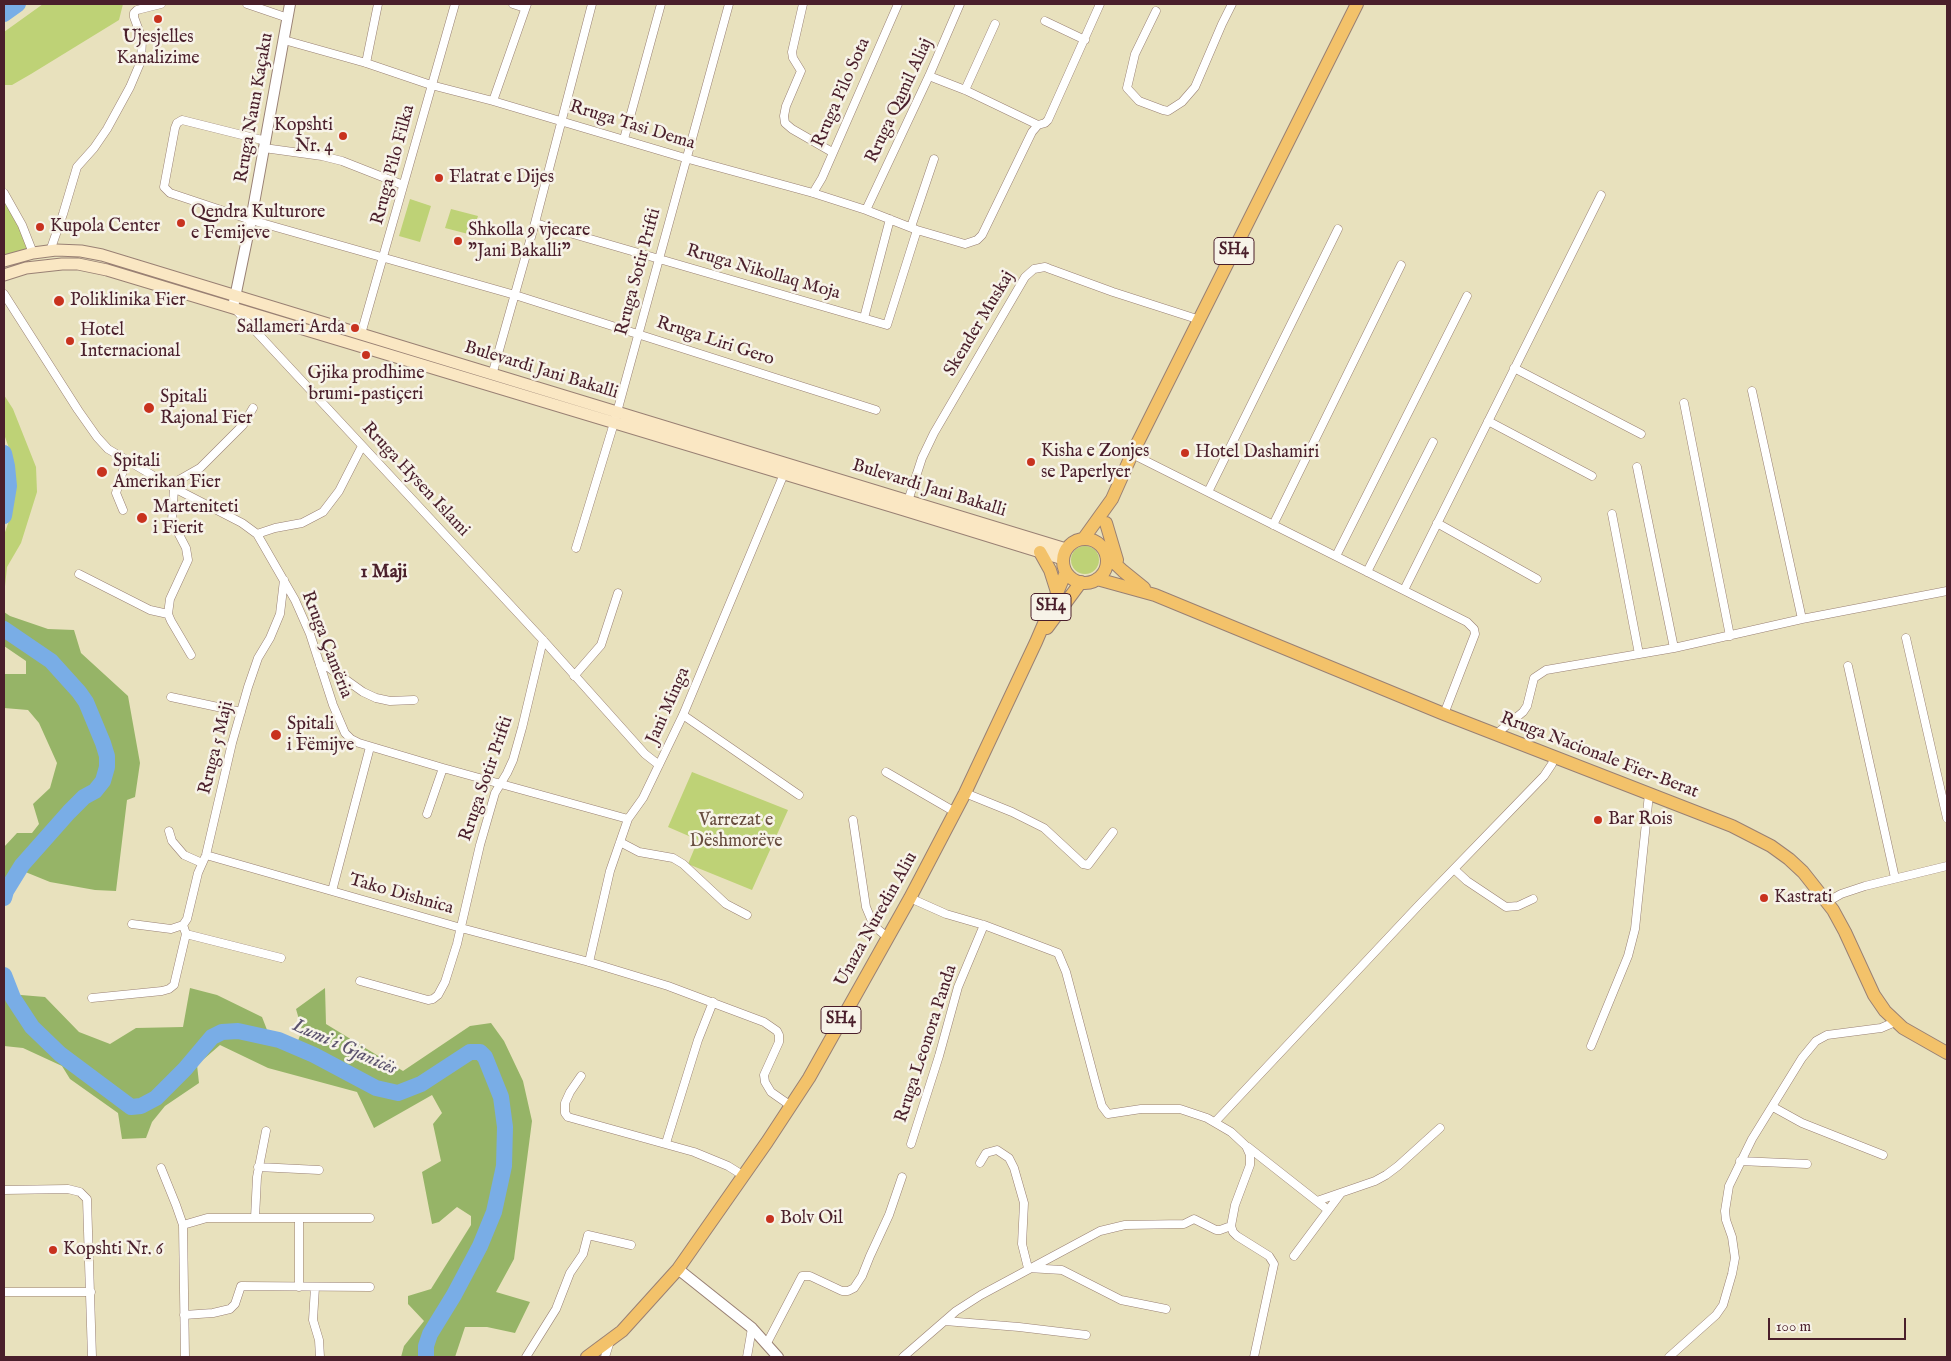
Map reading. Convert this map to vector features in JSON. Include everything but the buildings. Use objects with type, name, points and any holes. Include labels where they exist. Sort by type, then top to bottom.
[{"type":"main road","name":"SH4","points":[[1112,499],[1084,538],[1072,542],[1064,554],[1066,572],[1071,578],[1081,582],[1091,582],[1097,579],[1106,568],[1104,551],[1106,523],[1112,499],[1132,454],[1356,4]]},
{"type":"main road","name":"Bulevardi Jani Bakalli","points":[[4,261],[33,253],[50,251],[81,251],[102,255],[492,375],[616,418]]},
{"type":"main road","name":"Bulevardi Jani Bakalli","points":[[4,274],[26,268],[46,266],[88,266],[786,468],[908,501],[1064,554]]},
{"type":"main road","name":"Bulevardi Jani Bakalli","points":[[786,468],[1040,552],[1064,554]]},
{"type":"main road","points":[[1106,523],[1114,554],[1123,571]]},
{"type":"main road","points":[[1084,538],[1095,541],[1104,551]]},
{"type":"main road","name":"Rruga Nacionale Fier-Berat","points":[[1104,551],[1123,571],[1155,595]]},
{"type":"main road","points":[[1040,552],[1050,570],[1057,592]]},
{"type":"main road","name":"Unaza Nuredin Aliu","points":[[587,1357],[610,1341],[635,1318],[678,1268],[744,1176],[809,1078],[910,898],[965,793],[1036,642],[1066,572]]},
{"type":"main road","name":"Rruga Nacionale Fier-Berat","points":[[1097,579],[1155,595],[1444,714],[1732,826],[1771,846],[1796,865],[1827,902],[1839,921],[1877,999],[1895,1022],[1947,1053]]},
{"type":"main road","name":"Unaza Nuredin Aliu","points":[[1036,642],[1081,582]]},
{"type":"street","points":[[50,251],[77,167],[94,148],[107,128],[130,87],[141,61],[142,39],[134,13],[137,10],[161,4]]},
{"type":"street","points":[[247,4],[288,18]]},
{"type":"street","name":"Rruga Naun Kaçaku","points":[[233,307],[251,220],[290,4]]},
{"type":"street","points":[[366,63],[378,4]]},
{"type":"street","name":"Rruga Pilo Filka","points":[[361,334],[384,258],[431,85],[456,4]]},
{"type":"street","points":[[494,101],[526,6],[513,4]]},
{"type":"street","points":[[492,375],[535,223],[592,4]]},
{"type":"street","points":[[624,139],[661,4]]},
{"type":"street","name":"Rruga Sotir Prifti","points":[[576,548],[616,418],[685,158],[729,4]]},
{"type":"street","points":[[803,4],[792,52],[793,58],[802,71],[785,110],[785,123],[832,152]]},
{"type":"street","name":"Rruga Pilo Sota","points":[[813,193],[822,178],[898,4]]},
{"type":"street","name":"Rruga Qamil Aliaj","points":[[866,210],[929,76],[960,4]]},
{"type":"street","name":"Rruga Tasi Dema","points":[[284,40],[366,63],[431,85],[494,101],[685,158],[813,193],[965,244],[977,240],[985,228],[1032,132],[1038,125],[1048,120],[1100,4]]},
{"type":"street","points":[[1156,11],[1135,54],[1127,88],[1139,100],[1162,110],[1168,110],[1182,102],[1195,87],[1232,4]]},
{"type":"street","points":[[1045,21],[1085,40]]},
{"type":"street","points":[[965,90],[994,24]]},
{"type":"street","points":[[929,76],[965,90],[1038,125]]},
{"type":"street","points":[[384,258],[251,220],[170,194],[164,187],[164,182],[175,128],[177,123],[182,120],[265,144],[342,161],[403,185]]},
{"type":"street","points":[[914,228],[934,159]]},
{"type":"street","points":[[4,193],[22,224],[33,253]]},
{"type":"street","points":[[1404,590],[1601,195]]},
{"type":"street","points":[[864,318],[890,219]]},
{"type":"street","name":"Rruga Nikollaq Moja","points":[[535,223],[887,325],[914,228]]},
{"type":"street","points":[[1208,492],[1338,229]]},
{"type":"street","name":"Rruga Liri Gero","points":[[384,258],[638,333],[876,410]]},
{"type":"street","points":[[1273,525],[1401,265]]},
{"type":"street","name":"Skender Muskaj","points":[[908,501],[922,458],[934,433],[1025,277],[1034,269],[1045,267],[1113,292],[1200,320]]},
{"type":"street","name":"Rruga Çamëria","points":[[4,294],[97,437],[108,449],[174,488],[242,523],[257,534],[284,580],[310,634],[333,705],[345,733],[359,744],[628,818]]},
{"type":"street","points":[[1336,556],[1467,296]]},
{"type":"street","name":"Rruga Hysen Islami","points":[[233,307],[543,640],[644,754],[659,764]]},
{"type":"street","points":[[1514,368],[1641,434]]},
{"type":"street","points":[[1752,391],[1802,619]]},
{"type":"street","points":[[1684,403],[1730,636]]},
{"type":"street","points":[[191,655],[168,614],[170,599],[188,560],[186,548],[172,521],[174,488],[179,480],[200,468],[243,425],[254,408]]},
{"type":"street","points":[[1488,421],[1592,476]]},
{"type":"street","points":[[1367,572],[1433,442]]},
{"type":"street","points":[[257,534],[275,528],[302,523],[323,512],[339,491],[362,446]]},
{"type":"street","points":[[1132,454],[1467,622],[1474,629],[1474,639],[1444,714]]},
{"type":"street","points":[[123,510],[116,493],[126,461]]},
{"type":"street","points":[[1638,467],[1674,648]]},
{"type":"street","name":"Jani Minga","points":[[589,962],[610,871],[628,818],[643,798],[683,715],[786,468]]},
{"type":"street","points":[[1612,514],[1639,654]]},
{"type":"street","points":[[1437,523],[1537,579]]},
{"type":"street","points":[[79,574],[150,610],[168,614]]},
{"type":"street","name":"Rruga 5 Maji","points":[[183,925],[206,855],[241,712],[255,665],[276,625],[284,580]]},
{"type":"street","points":[[1496,734],[1523,712],[1527,706],[1534,678],[1546,670],[1674,648],[1802,619],[1947,591]]},
{"type":"street","points":[[574,676],[601,645],[618,593]]},
{"type":"street","points":[[1906,638],[1947,818]]},
{"type":"street","name":"Rruga Sotir Prifti","points":[[360,981],[425,999],[432,999],[438,995],[445,982],[461,928],[482,836],[495,793],[507,774],[517,744],[543,640]]},
{"type":"street","points":[[320,665],[328,667],[363,692],[376,698],[390,701],[414,700]]},
{"type":"street","points":[[1848,666],[1895,878]]},
{"type":"street","points":[[171,697],[241,712]]},
{"type":"street","points":[[683,715],[799,795]]},
{"type":"street","points":[[332,891],[370,747]]},
{"type":"street","points":[[1215,1122],[1544,776],[1554,757]]},
{"type":"street","points":[[427,814],[443,768]]},
{"type":"street","points":[[886,772],[955,812]]},
{"type":"street","points":[[965,793],[1012,812],[1044,828],[1083,864],[1088,865],[1113,832]]},
{"type":"street","points":[[1591,1046],[1628,956],[1635,929],[1649,794]]},
{"type":"street","points":[[853,820],[866,907],[874,926],[887,937]]},
{"type":"street","points":[[169,831],[172,841],[184,855],[202,863]]},
{"type":"street","points":[[620,842],[639,852],[673,858],[683,864],[726,904],[747,915]]},
{"type":"street","name":"Tako Dishnica","points":[[206,855],[461,928],[589,962],[668,986],[764,1022],[777,1031],[779,1035],[779,1042],[764,1075],[765,1082],[771,1092],[791,1106]]},
{"type":"street","points":[[1827,902],[1841,894],[1895,878],[1947,866]]},
{"type":"street","points":[[1454,869],[1467,881],[1506,908],[1518,906],[1533,899]]},
{"type":"street","points":[[910,898],[946,914],[984,925],[1058,953],[1066,972],[1102,1106],[1108,1114],[1141,1108],[1180,1109],[1215,1122],[1231,1132],[1246,1146],[1328,1210]]},
{"type":"street","points":[[92,998],[162,991],[172,988],[176,981],[186,934],[183,925],[172,929],[132,924]]},
{"type":"street","name":"Rruga Leonora Panda","points":[[911,1144],[958,988],[984,925]]},
{"type":"street","points":[[186,934],[282,958]]},
{"type":"street","points":[[666,1143],[698,1040],[713,1002]]},
{"type":"street","points":[[1669,1357],[1716,1315],[1723,1305],[1735,1258],[1725,1211],[1729,1186],[1752,1139],[1802,1058],[1816,1041],[1833,1034],[1881,1028],[1895,1022]]},
{"type":"street","points":[[581,1076],[565,1103],[565,1113],[568,1117],[666,1143],[712,1159],[744,1176]]},
{"type":"street","points":[[1773,1107],[1802,1122],[1883,1155]]},
{"type":"street","points":[[1317,1202],[1375,1181],[1386,1175],[1440,1128]]},
{"type":"street","points":[[254,1218],[258,1167],[266,1131]]},
{"type":"street","points":[[1246,1146],[1250,1155],[1250,1165],[1235,1204],[1231,1226],[1237,1236],[1269,1256],[1274,1264],[1254,1357]]},
{"type":"street","points":[[980,1163],[986,1153],[997,1150],[1009,1158],[1014,1168],[1024,1203],[1022,1244],[1028,1268]]},
{"type":"street","points":[[1740,1161],[1807,1164]]},
{"type":"street","points":[[258,1167],[319,1170]]},
{"type":"street","points":[[161,1168],[183,1225],[185,1357]]},
{"type":"street","points":[[767,1343],[802,1276],[810,1276],[845,1292],[854,1288],[862,1276],[889,1215],[902,1177]]},
{"type":"street","points":[[4,1190],[74,1189],[84,1195],[88,1205],[92,1357]]},
{"type":"street","points":[[1294,1256],[1342,1192]]},
{"type":"street","points":[[183,1225],[207,1218],[370,1218]]},
{"type":"street","points":[[299,1218],[299,1287]]},
{"type":"street","points":[[903,1357],[945,1321],[981,1295],[1089,1236],[1114,1227],[1143,1224],[1184,1224],[1194,1219],[1216,1230],[1231,1226]]},
{"type":"street","points":[[526,1357],[556,1309],[570,1273],[583,1254],[588,1235],[631,1246]]},
{"type":"street","points":[[678,1268],[752,1328],[778,1357]]},
{"type":"street","points":[[1028,1268],[1062,1270],[1121,1300],[1166,1309]]},
{"type":"street","points":[[184,1315],[212,1314],[230,1309],[241,1286],[370,1288]]},
{"type":"street","points":[[315,1287],[313,1320],[319,1340],[320,1357]]},
{"type":"street","points":[[4,1292],[91,1292]]},
{"type":"street","points":[[945,1321],[1086,1335]]},
{"type":"street","points":[[747,1357],[752,1328]]},
{"type":"street","points":[[605,1357],[610,1341]]},
{"type":"green space","points":[[43,4],[123,4],[119,20],[12,85],[4,85],[4,32]]},
{"type":"green space","points":[[410,199],[431,206],[420,242],[399,236]]},
{"type":"green space","points":[[4,200],[20,226],[30,251],[4,259]]},
{"type":"green space","points":[[451,209],[478,216],[472,235],[445,228]]},
{"type":"green space","points":[[4,395],[13,409],[36,467],[37,492],[21,543],[7,567],[4,596],[4,535],[12,512],[15,482],[11,454],[4,434]]},
{"type":"green space","points":[[1085,546],[1095,550],[1099,560],[1095,570],[1085,574],[1075,570],[1071,560],[1075,550]]},
{"type":"green space","points":[[4,612],[10,616],[48,629],[74,630],[81,653],[128,696],[140,763],[135,797],[127,800],[116,891],[95,890],[50,882],[18,869],[4,893],[4,847],[17,833],[32,833],[39,824],[33,804],[50,788],[57,763],[39,723],[28,710],[4,708],[4,674],[26,674],[26,661],[4,646]]},
{"type":"green space","name":"Varrezat e Dëshmorëve","points":[[692,772],[788,810],[752,890],[688,864],[698,840],[668,827]]},
{"type":"green space","points":[[4,978],[9,994],[45,997],[79,1032],[110,1044],[136,1028],[183,1027],[190,988],[217,995],[262,1017],[271,1040],[295,1049],[302,1030],[296,1009],[325,988],[326,1024],[403,1071],[470,1026],[491,1023],[504,1041],[523,1081],[532,1121],[514,1259],[496,1292],[530,1302],[515,1333],[487,1327],[465,1327],[455,1357],[401,1357],[404,1346],[424,1321],[408,1304],[408,1296],[431,1289],[471,1225],[471,1216],[457,1207],[439,1222],[432,1224],[422,1172],[441,1161],[433,1124],[442,1113],[432,1095],[374,1128],[357,1092],[268,1068],[220,1045],[197,1065],[199,1083],[165,1106],[152,1122],[146,1138],[122,1139],[118,1113],[70,1079],[62,1066],[23,1048],[4,1046]]},
{"type":"waterway","name":"Lumi i Gjanicës","points":[[4,14],[18,4]]},
{"type":"waterway","name":"Lumi i Gjanicës","points":[[4,453],[9,486],[4,516]]},
{"type":"waterway","name":"Lumi i Gjanicës","points":[[4,629],[51,661],[79,692],[86,702],[107,756],[107,767],[103,781],[95,791],[84,797],[69,812],[22,865],[6,891],[4,898]]},
{"type":"waterway","name":"Lumi i Gjanicës","points":[[4,975],[13,998],[32,1027],[60,1054],[131,1107],[141,1106],[156,1098],[185,1069],[212,1037],[222,1032],[238,1031],[279,1040],[314,1055],[376,1088],[398,1093],[421,1084],[470,1052],[480,1052],[485,1057],[501,1097],[505,1127],[504,1166],[494,1212],[480,1246],[454,1295],[430,1334],[426,1346],[426,1357]]},
{"type":"place","name":"Ujesjelles Kanalizime","points":[[158,19]]},
{"type":"place","name":"Kopshti Nr. 4","points":[[343,136]]},
{"type":"place","name":"Flatrat e Dijes","points":[[439,178]]},
{"type":"place","name":"Qendra Kulturore e Femijeve","points":[[181,223]]},
{"type":"place","name":"Kupola Center","points":[[40,227]]},
{"type":"place","name":"Shkolla 9 vjecare \"Jani Bakalli\"","points":[[458,241]]},
{"type":"place","name":"Poliklinika Fier","points":[[59,301]]},
{"type":"place","name":"Sallameri Arda","points":[[355,328]]},
{"type":"place","name":"Hotel Internacional","points":[[70,341]]},
{"type":"place","name":"Gjika prodhime brumi-pastiçeri","points":[[366,355]]},
{"type":"place","name":"Spitali Rajonal Fier","points":[[149,408]]},
{"type":"place","name":"Hotel Dashamiri","points":[[1185,453]]},
{"type":"place","name":"Kisha e Zonjes se Paperlyer","points":[[1031,462]]},
{"type":"place","name":"Spitali Amerikan Fier","points":[[102,472]]},
{"type":"place","name":"Marteniteti i Fierit","points":[[142,518]]},
{"type":"place","name":"Spitali i Fëmijve","points":[[276,735]]},
{"type":"place","name":"Bar Rois","points":[[1598,820]]},
{"type":"place","name":"Kastrati","points":[[1764,898]]},
{"type":"place","name":"Bolv Oil","points":[[770,1219]]},
{"type":"place","name":"Kopshti Nr. 6","points":[[53,1250]]},
{"type":"district","name":"1 Maji","points":[[384,573]]}]
